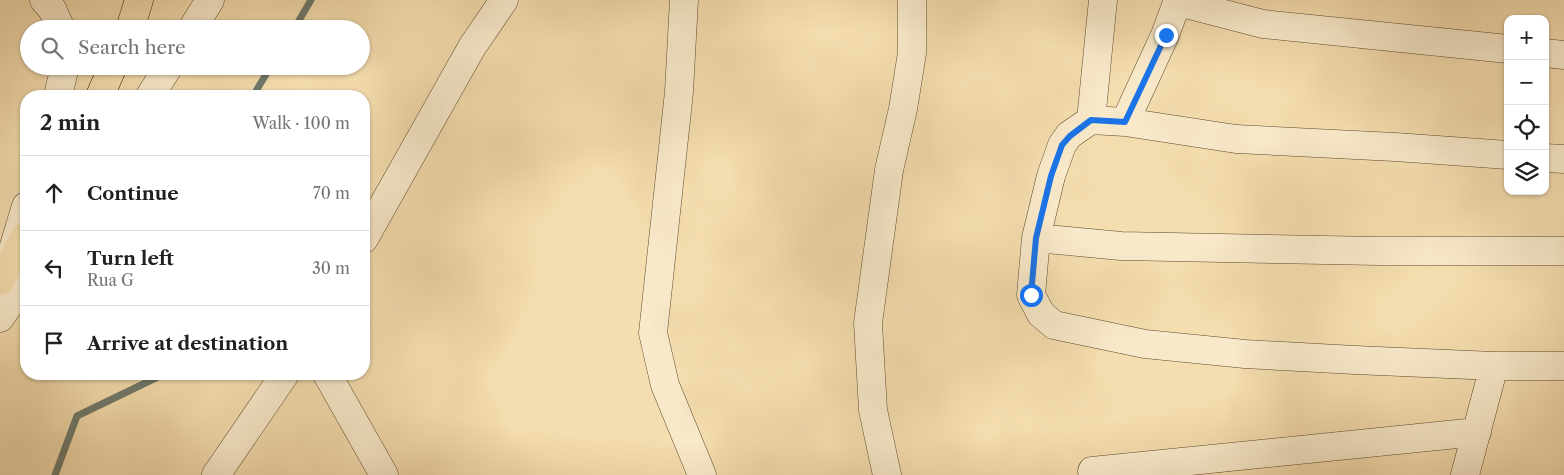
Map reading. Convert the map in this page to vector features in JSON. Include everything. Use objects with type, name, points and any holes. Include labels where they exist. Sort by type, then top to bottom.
[{"type":"main road","points":[[133,20],[139,0]]},
{"type":"main road","points":[[103,90],[109,75]]},
{"type":"main road","points":[[10,279],[20,251]]},
{"type":"street","points":[[44,0],[52,9],[57,20]]},
{"type":"street","points":[[198,20],[210,0]]},
{"type":"street","points":[[370,228],[472,47],[504,0]]},
{"type":"street","points":[[684,0],[679,92],[653,333],[665,384],[702,475]]},
{"type":"street","points":[[887,475],[873,410],[868,323],[889,170],[903,109],[912,53],[912,0]]},
{"type":"street","points":[[1091,120],[1103,0]]},
{"type":"street","points":[[1125,122],[1166,35],[1178,1],[1263,24],[1504,49]]},
{"type":"street","points":[[1549,53],[1564,55]]},
{"type":"street","points":[[59,90],[63,75]]},
{"type":"street","points":[[154,90],[163,75]]},
{"type":"street","points":[[1504,155],[1236,139],[1125,122],[1091,120],[1070,136],[1062,145],[1051,176],[1036,238],[1031,295],[1041,314],[1054,325],[1145,344],[1245,354],[1494,366],[1564,366]]},
{"type":"street","points":[[1549,158],[1564,159]]},
{"type":"street","points":[[0,318],[20,233]]},
{"type":"street","points":[[1036,238],[1120,246],[1564,252]]},
{"type":"street","points":[[1465,475],[1494,366]]},
{"type":"street","points":[[216,475],[281,380]]},
{"type":"street","points":[[330,380],[384,475]]},
{"type":"street","points":[[1092,471],[1477,432]]},
{"type":"waterway","points":[[299,20],[311,0]]},
{"type":"waterway","points":[[257,90],[266,75]]},
{"type":"waterway","points":[[55,475],[77,416],[152,380]]},
{"type":"route","points":[[1031,295],[1036,238],[1051,176],[1062,145],[1080,126],[1091,120],[1125,122],[1166,35]]}]
